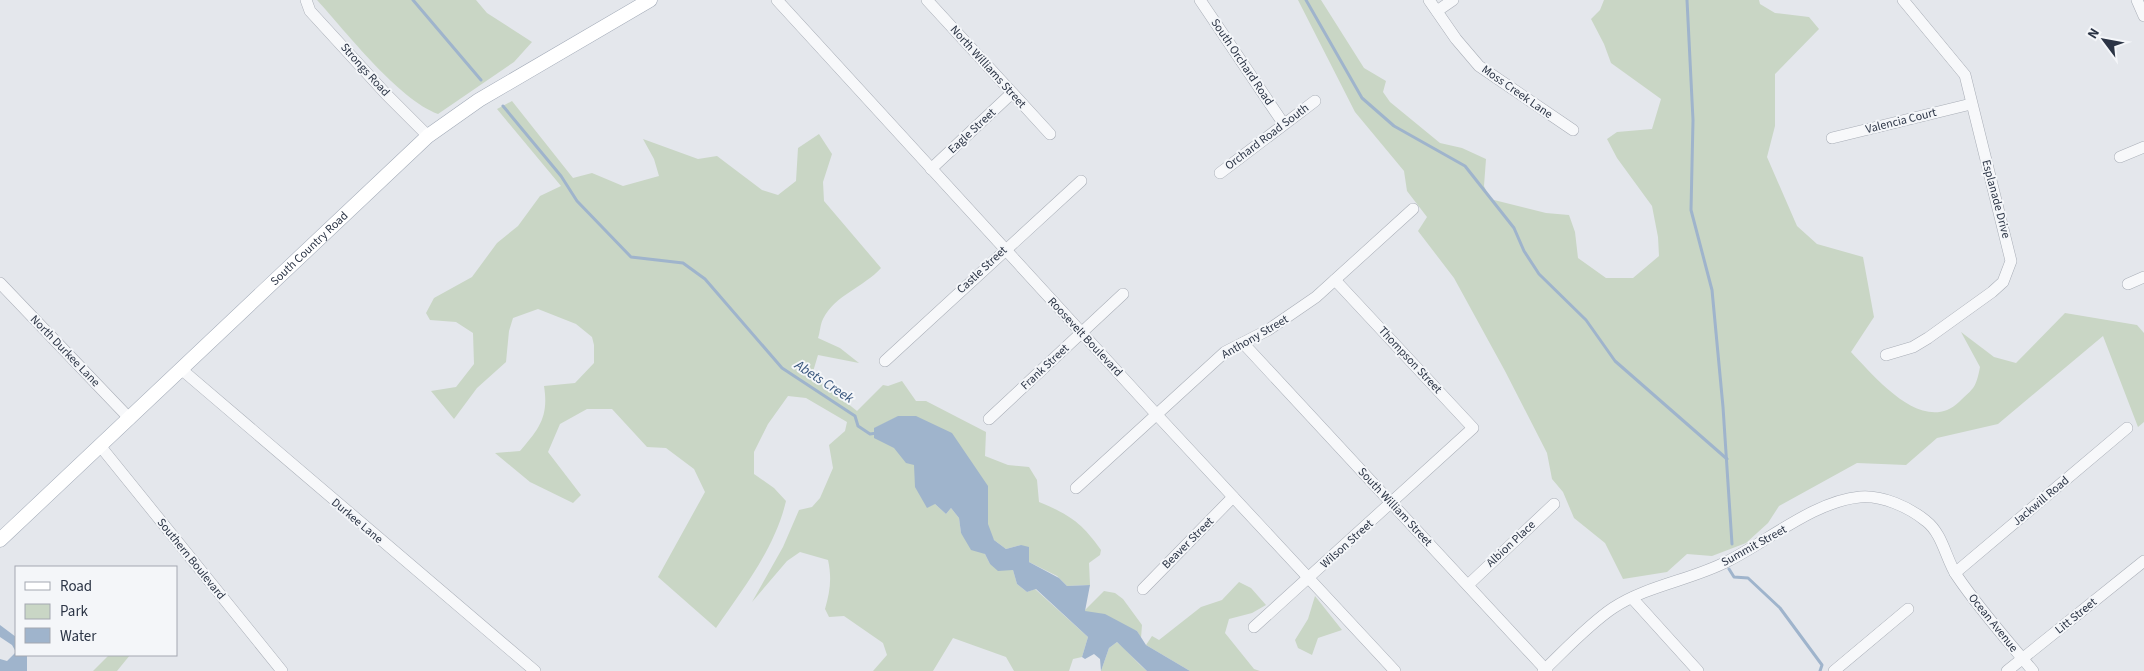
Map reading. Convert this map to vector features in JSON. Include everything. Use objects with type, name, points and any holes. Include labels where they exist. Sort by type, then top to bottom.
[{"type":"main road","name":"South Country Road","points":[[0,540],[101,447],[428,136],[479,100],[650,0]]},
{"type":"street","name":"Strongs Road","points":[[306,0],[310,11],[386,94],[428,136]]},
{"type":"street","name":"Roosevelt Boulevard","points":[[777,0],[1156,415],[1395,671]]},
{"type":"street","name":"North Williams Street","points":[[927,0],[1050,134]]},
{"type":"street","name":"South Orchard Road","points":[[1200,0],[1283,123]]},
{"type":"street","name":"Moss Creek Lane","points":[[1430,0],[1469,56],[1479,66],[1573,130]]},
{"type":"street","points":[[1437,11],[1453,0]]},
{"type":"street","name":"Esplanade Drive","points":[[1886,355],[1912,347],[1928,338],[1992,292],[2003,282],[2008,269],[2010,252],[1964,75],[1958,64],[1903,0]]},
{"type":"street","points":[[2136,0],[2144,16]]},
{"type":"street","name":"Eagle Street","points":[[931,169],[1012,93]]},
{"type":"street","name":"Orchard Road South","points":[[1220,173],[1283,123],[1315,101]]},
{"type":"street","name":"Valencia Court","points":[[1832,138],[1971,104]]},
{"type":"street","points":[[2120,157],[2144,147]]},
{"type":"street","name":"Castle Street","points":[[885,360],[1004,249],[1081,181]]},
{"type":"street","name":"Anthony Street","points":[[1076,488],[1225,352],[1292,316],[1413,209]]},
{"type":"street","points":[[2128,284],[2144,277]]},
{"type":"street","name":"Thompson Street","points":[[1334,280],[1473,428],[1460,439]]},
{"type":"street","name":"North Durkee Lane","points":[[0,283],[130,419]]},
{"type":"street","name":"Frank Street","points":[[989,419],[1123,294]]},
{"type":"street","name":"South William Street","points":[[1243,343],[1545,670]]},
{"type":"street","name":"Durkee Lane","points":[[181,369],[535,671]]},
{"type":"street","name":"Jackwill Road","points":[[1955,573],[2127,428]]},
{"type":"street","name":"Wilson Street","points":[[1254,627],[1460,439]]},
{"type":"street","name":"Southern Boulevard","points":[[101,447],[282,671]]},
{"type":"street","name":"Summit Street","points":[[1545,670],[1612,609],[1632,598],[1727,562],[1821,508],[1858,497],[1872,496],[1887,501],[1927,522],[1939,539],[1955,573]]},
{"type":"street","name":"Beaver Street","points":[[1143,588],[1233,497]]},
{"type":"street","name":"Albion Place","points":[[1468,585],[1554,504]]},
{"type":"street","name":"Litt Street","points":[[2008,671],[2144,561]]},
{"type":"street","name":"Ocean Avenue","points":[[1955,573],[1972,598],[2033,671]]},
{"type":"street","points":[[1632,598],[1698,671]]},
{"type":"street","points":[[1834,671],[1908,609]]},
{"type":"green space","points":[[317,0],[476,0],[487,13],[532,42],[514,62],[438,114],[406,95],[390,80]]},
{"type":"green space","points":[[1298,0],[1321,0],[1364,68],[1386,81],[1383,92],[1390,102],[1440,143],[1462,148],[1486,159],[1484,186],[1490,199],[1546,213],[1569,215],[1575,232],[1578,258],[1606,278],[1633,278],[1659,256],[1658,237],[1652,206],[1617,158],[1607,139],[1617,132],[1652,129],[1661,99],[1611,63],[1591,19],[1600,10],[1604,0],[1759,0],[1760,4],[1775,13],[1809,17],[1819,29],[1775,74],[1775,126],[1767,157],[1797,226],[1817,244],[1863,257],[1874,317],[1851,352],[1886,388],[1900,399],[1915,408],[1930,412],[1945,411],[1959,402],[1976,384],[1980,367],[1961,332],[1994,357],[2016,363],[2065,313],[2137,325],[2144,333],[2144,422],[2138,427],[2103,336],[1998,424],[1937,438],[1906,465],[1857,463],[1779,506],[1768,523],[1746,543],[1712,556],[1687,554],[1667,572],[1623,579],[1605,543],[1574,518],[1563,492],[1552,479],[1547,453],[1505,371],[1454,278],[1418,231],[1427,217],[1407,191],[1404,171],[1355,112]]},
{"type":"green space","points":[[512,101],[573,178],[592,173],[623,186],[659,176],[654,159],[643,139],[698,159],[717,156],[762,190],[778,195],[796,181],[798,148],[819,134],[832,154],[823,182],[824,201],[881,268],[842,297],[828,311],[823,319],[818,338],[840,348],[859,363],[818,355],[812,375],[857,411],[883,385],[888,386],[902,381],[916,401],[926,401],[986,432],[985,456],[1008,465],[1029,467],[1037,480],[1039,502],[1059,511],[1081,526],[1101,550],[1100,555],[1089,563],[1090,585],[1067,586],[1057,576],[1029,562],[1021,545],[1006,549],[994,540],[962,501],[935,504],[946,514],[951,508],[959,518],[961,533],[985,554],[990,564],[1013,570],[1017,584],[1027,592],[1035,589],[1088,637],[1082,657],[1073,659],[1069,671],[1014,671],[1006,657],[953,638],[933,671],[873,671],[887,655],[883,643],[844,616],[829,617],[825,609],[830,585],[828,560],[800,552],[787,561],[752,602],[783,547],[799,510],[812,507],[820,498],[833,468],[829,445],[845,431],[847,422],[806,398],[788,396],[768,424],[754,452],[754,474],[774,488],[786,501],[781,518],[766,552],[716,628],[658,577],[705,492],[694,469],[666,448],[647,447],[612,409],[587,409],[560,424],[548,452],[581,495],[573,503],[530,482],[495,453],[520,451],[532,436],[544,414],[544,386],[575,383],[594,363],[592,337],[576,324],[538,309],[513,318],[509,331],[506,362],[477,388],[454,419],[431,391],[456,387],[474,364],[473,333],[456,322],[430,320],[426,313],[434,298],[472,277],[497,243],[518,226],[540,196],[561,186],[497,109]]},
{"type":"green space","points":[[1239,582],[1251,588],[1266,605],[1252,613],[1229,619],[1225,633],[1254,669],[1260,671],[1190,671],[1146,645],[1152,636],[1159,640],[1201,607],[1222,600]]},
{"type":"green space","points":[[1104,591],[1115,593],[1123,599],[1142,625],[1141,638],[1137,631],[1084,611]]},
{"type":"green space","points":[[1315,596],[1342,630],[1318,638],[1312,655],[1298,648],[1295,640],[1308,619]]},
{"type":"green space","points":[[1117,642],[1147,671],[1101,671],[1109,648]]},
{"type":"green space","points":[[108,656],[129,656],[117,671],[93,671]]},
{"type":"water","points":[[898,416],[916,416],[952,433],[988,486],[988,524],[994,540],[1006,549],[1021,545],[1029,547],[1029,562],[1059,578],[1067,586],[1090,585],[1085,611],[1105,614],[1137,631],[1146,645],[1190,671],[1147,671],[1117,642],[1109,648],[1101,671],[1100,659],[1094,654],[1085,659],[1082,657],[1088,637],[1036,589],[1027,592],[1017,584],[1013,570],[998,571],[990,564],[985,554],[971,550],[961,533],[959,518],[951,508],[946,514],[935,504],[927,508],[915,487],[914,465],[906,463],[894,448],[874,438],[874,428]]},
{"type":"water","points":[[0,625],[15,636],[15,650],[12,645],[0,637]]},
{"type":"water","points":[[15,653],[15,656],[27,656],[27,671],[0,671],[0,659],[7,661]]},
{"type":"waterway","name":"Abets Creek","points":[[413,0],[481,80]]},
{"type":"waterway","points":[[1306,0],[1362,98],[1394,126],[1465,166],[1514,228],[1524,251],[1539,274],[1586,320],[1615,361],[1727,459]]},
{"type":"waterway","points":[[1687,0],[1693,120],[1691,210],[1712,290],[1723,407],[1732,544]]},
{"type":"waterway","name":"Abets Creek","points":[[503,106],[561,176],[577,201],[631,257],[683,263],[705,279],[782,368],[855,416],[858,426],[870,434],[877,433]]},
{"type":"waterway","points":[[1729,569],[1734,577],[1748,578],[1780,608],[1822,665],[1820,671]]}]
